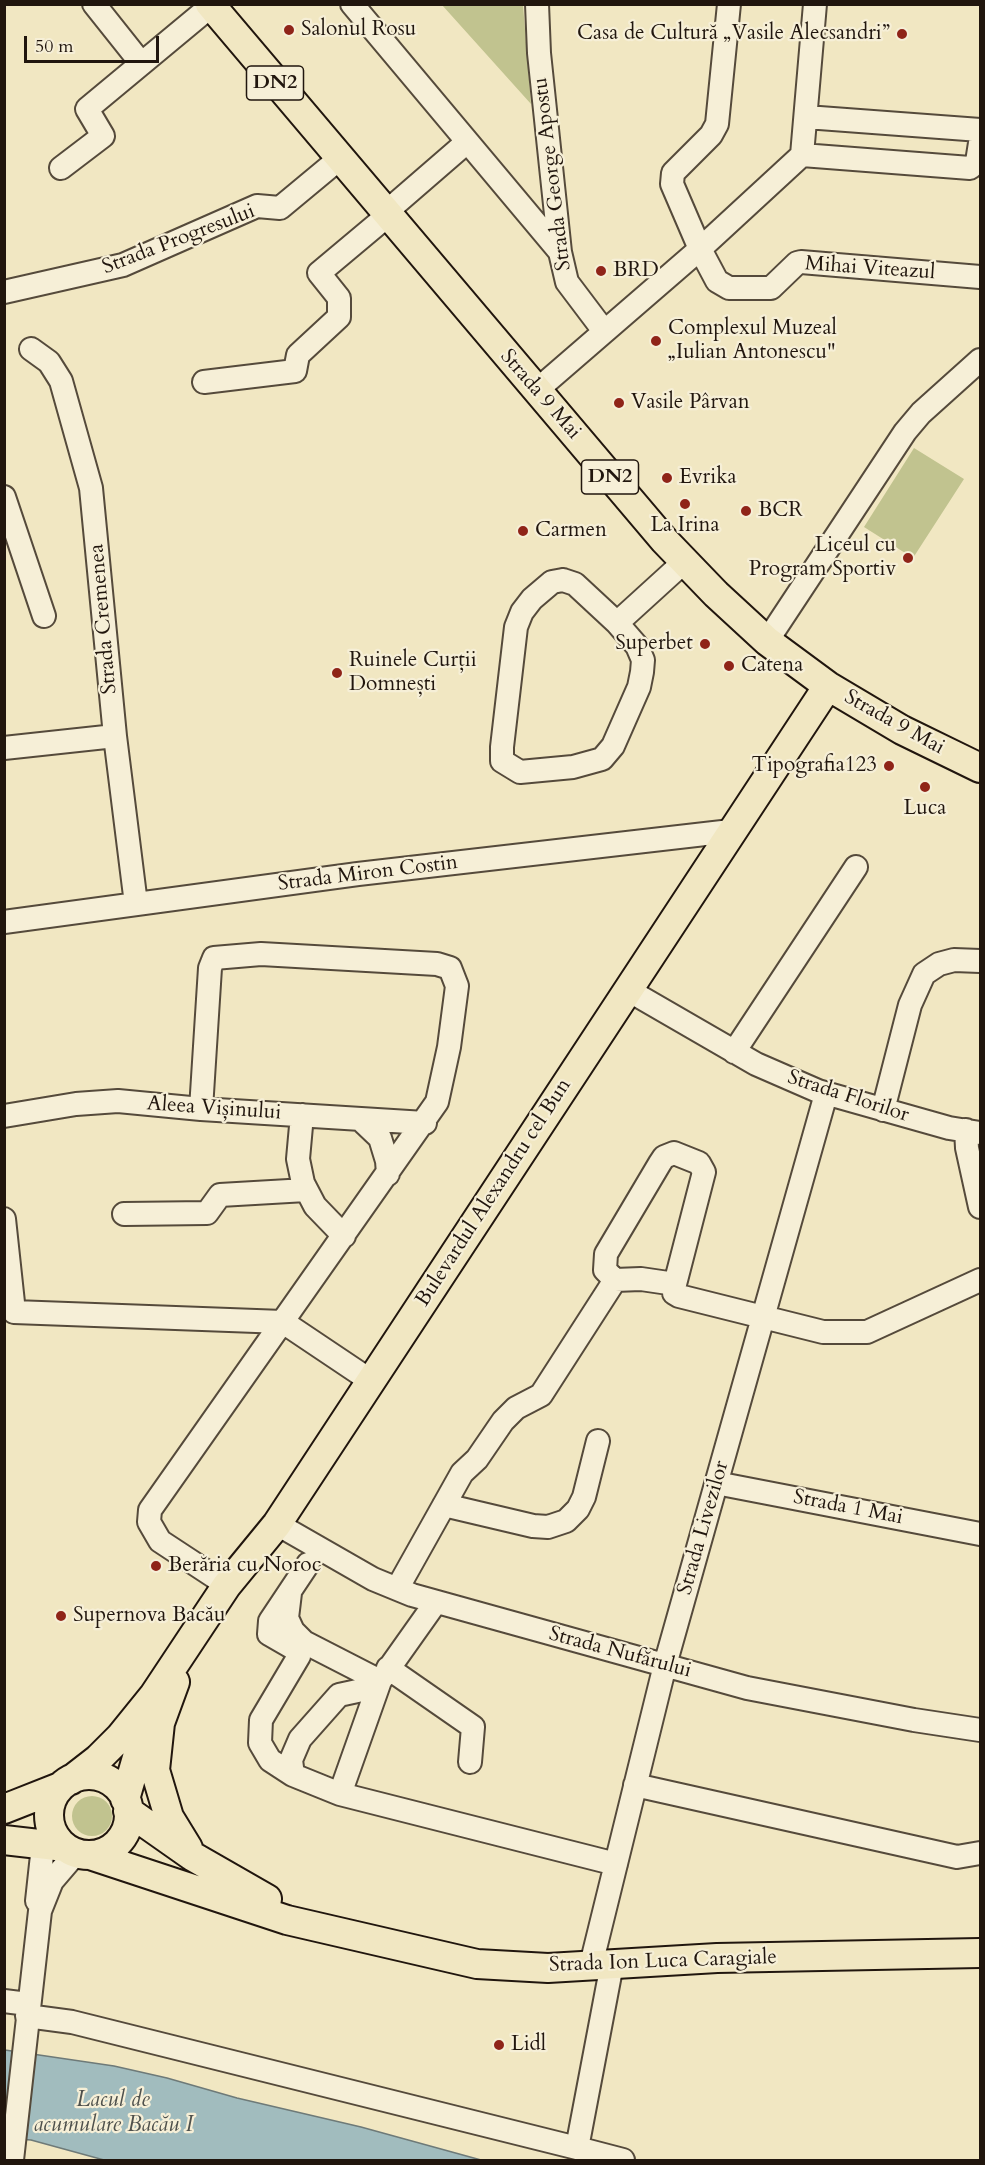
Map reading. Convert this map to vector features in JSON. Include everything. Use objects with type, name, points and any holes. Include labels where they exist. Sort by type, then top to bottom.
[{"type":"main road","name":"Strada 9 Mai","points":[[211,5],[386,215],[684,562],[767,640],[828,686],[902,730],[981,768]]},
{"type":"main road","name":"Bulevardul Alexandru cel Bun","points":[[65,1784],[98,1759],[120,1737],[154,1695],[190,1644],[226,1584],[277,1524],[828,686]]},
{"type":"main road","points":[[190,1644],[160,1723],[155,1770],[169,1817],[192,1856]]},
{"type":"main road","name":"Bulevardul Alexandru cel Bun","points":[[127,1805],[154,1695]]},
{"type":"main road","points":[[4,1809],[83,1776],[97,1776],[109,1781],[127,1805],[123,1835],[115,1845],[103,1852],[68,1850],[56,1838],[49,1818],[52,1799],[65,1784]]},
{"type":"main road","name":"Strada Ion Luca Caragiale","points":[[127,1805],[192,1856],[258,1895],[348,1935]]},
{"type":"main road","name":"Strada Ion Luca Caragiale","points":[[4,1840],[68,1850],[287,1920],[477,1964],[513,1968],[717,1958],[981,1953]]},
{"type":"street","points":[[94,4],[141,63]]},
{"type":"street","points":[[352,4],[560,252]]},
{"type":"street","name":"Strada George Apostu","points":[[537,4],[539,53],[560,252],[567,282],[604,331]]},
{"type":"street","name":"Mihai Viteazul","points":[[729,4],[717,124],[711,135],[673,173],[675,196],[717,281],[729,288],[771,288],[801,262],[981,277]]},
{"type":"street","points":[[537,390],[700,249],[802,155],[815,4]]},
{"type":"street","points":[[62,168],[103,136],[87,109],[211,5]]},
{"type":"street","points":[[806,117],[981,130]]},
{"type":"street","points":[[204,382],[296,371],[298,355],[339,318],[339,298],[319,273],[467,142]]},
{"type":"street","points":[[802,155],[970,168],[977,162],[981,143]]},
{"type":"street","name":"Strada Progresului","points":[[4,292],[123,265],[257,206],[280,208],[339,159]]},
{"type":"street","name":"Strada Cremenea","points":[[31,349],[49,362],[61,381],[91,488],[115,736],[136,904]]},
{"type":"street","points":[[767,640],[904,432],[921,413],[981,360]]},
{"type":"street","points":[[4,497],[44,616]]},
{"type":"street","points":[[617,623],[684,562]]},
{"type":"street","points":[[563,580],[575,584],[617,623],[637,646],[643,660],[639,687],[613,746],[602,759],[589,764],[520,772],[512,769],[502,761],[502,747],[516,627],[522,612],[532,599],[552,582],[563,580]]},
{"type":"street","points":[[4,748],[115,736]]},
{"type":"street","name":"Strada Miron Costin","points":[[4,922],[358,874],[732,831]]},
{"type":"street","points":[[734,1052],[856,867]]},
{"type":"street","points":[[201,1109],[210,968],[214,958],[261,954],[437,964],[450,968],[457,986],[449,1047],[440,1095],[425,1123],[150,1510],[149,1522],[160,1541],[226,1584]]},
{"type":"street","points":[[883,1110],[910,1005],[924,974],[939,964],[954,960],[981,961]]},
{"type":"street","name":"Strada Florilor","points":[[628,990],[756,1064],[826,1094],[949,1128],[973,1132]]},
{"type":"street","name":"Strada Livezilor","points":[[577,2148],[616,1864],[665,1665],[826,1094]]},
{"type":"street","name":"Aleea Vișinului","points":[[4,1116],[76,1104],[118,1101],[201,1109],[425,1123]]},
{"type":"street","points":[[302,1116],[298,1159],[306,1190],[315,1206],[344,1236]]},
{"type":"street","points":[[360,1119],[380,1138],[387,1161],[388,1174]]},
{"type":"street","points":[[973,1132],[967,1148],[981,1207]]},
{"type":"street","points":[[675,1284],[641,1279],[615,1280],[605,1270],[606,1254],[664,1157],[674,1153],[699,1163],[704,1172],[675,1284],[674,1293],[679,1296],[823,1332],[867,1332],[981,1280]]},
{"type":"street","points":[[124,1214],[207,1214],[220,1195],[306,1190]]},
{"type":"street","points":[[4,1219],[9,1320],[283,1322],[371,1381]]},
{"type":"street","points":[[398,1589],[462,1473],[477,1459],[503,1421],[516,1408],[541,1395],[604,1293],[615,1280]]},
{"type":"street","points":[[444,1505],[533,1526],[549,1527],[566,1521],[578,1509],[584,1497],[598,1441]]},
{"type":"street","name":"Strada 1 Mai","points":[[716,1483],[981,1533]]},
{"type":"street","name":"Strada Nufărului","points":[[277,1524],[373,1579],[436,1602],[747,1688],[914,1720],[981,1730]]},
{"type":"street","points":[[309,1564],[270,1621],[268,1634],[295,1649],[299,1656],[261,1720],[260,1743],[270,1760],[293,1775],[340,1794],[616,1864]]},
{"type":"street","points":[[290,1592],[287,1618],[304,1642],[384,1675],[473,1727],[470,1762]]},
{"type":"street","points":[[340,1794],[384,1675],[436,1602]]},
{"type":"street","points":[[293,1775],[291,1760],[300,1739],[339,1695],[362,1690],[384,1675]]},
{"type":"street","points":[[635,1785],[957,1857],[981,1853]]},
{"type":"street","points":[[12,2160],[38,1923],[52,1881],[68,1850]]},
{"type":"street","points":[[38,1923],[36,1910],[68,1850]]},
{"type":"street","points":[[4,2001],[27,2010],[72,2022],[623,2160]]},
{"type":"green space","points":[[442,5],[523,5],[531,104]]},
{"type":"green space","points":[[914,448],[964,479],[913,558],[864,527]]},
{"type":"green space","points":[[92,1796],[106,1802],[112,1816],[106,1830],[92,1836],[78,1830],[72,1816],[78,1802]]},
{"type":"water","name":"Lacul de acumulare Bacău I","points":[[5,2050],[114,2066],[167,2078],[481,2160],[104,2160],[31,2140],[5,2138]]},
{"type":"place","name":"Salonul Rosu","points":[[289,30]]},
{"type":"place","name":"Casa de Cultură „Vasile Alecsandri”","points":[[902,34]]},
{"type":"place","name":"BRD","points":[[601,271]]},
{"type":"place","name":"Complexul Muzeal „Iulian Antonescu\"","points":[[656,341]]},
{"type":"place","name":"Vasile Pârvan","points":[[619,403]]},
{"type":"place","name":"Evrika","points":[[667,478]]},
{"type":"place","name":"La Irina","points":[[685,504]]},
{"type":"place","name":"BCR","points":[[746,511]]},
{"type":"place","name":"Carmen","points":[[523,531]]},
{"type":"place","name":"Liceul cu Program Sportiv","points":[[908,558]]},
{"type":"place","name":"Superbet","points":[[705,644]]},
{"type":"place","name":"Catena","points":[[729,666]]},
{"type":"place","name":"Ruinele Curții Domnești","points":[[337,673]]},
{"type":"place","name":"Tipografia123","points":[[889,766]]},
{"type":"place","name":"Luca","points":[[925,787]]},
{"type":"place","name":"Berăria cu Noroc","points":[[156,1566]]},
{"type":"place","name":"Supernova Bacău","points":[[61,1616]]},
{"type":"place","name":"Lidl","points":[[499,2045]]}]
